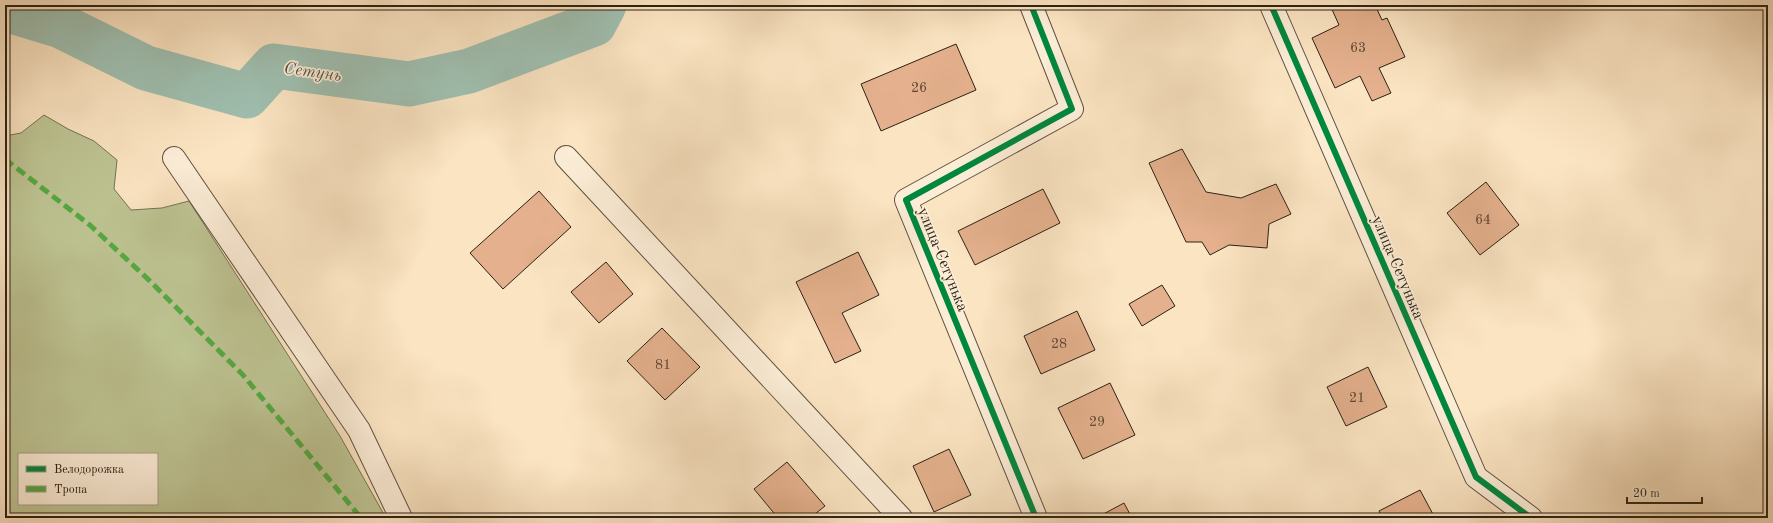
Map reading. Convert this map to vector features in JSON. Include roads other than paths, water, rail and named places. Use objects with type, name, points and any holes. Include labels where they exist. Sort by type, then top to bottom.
[{"type":"street","name":"улица Сетунька","points":[[1031,5],[1072,109],[906,200],[1036,518]]},
{"type":"street","name":"улица Сетунька","points":[[1271,5],[1476,476],[1531,518]]},
{"type":"street","points":[[566,157],[900,518]]},
{"type":"street","points":[[174,158],[360,430],[402,518]]},
{"type":"waterway","name":"Сетунь","points":[[5,9],[61,26],[146,68],[247,96],[274,66],[409,84],[469,71],[594,24],[604,5]]}]
